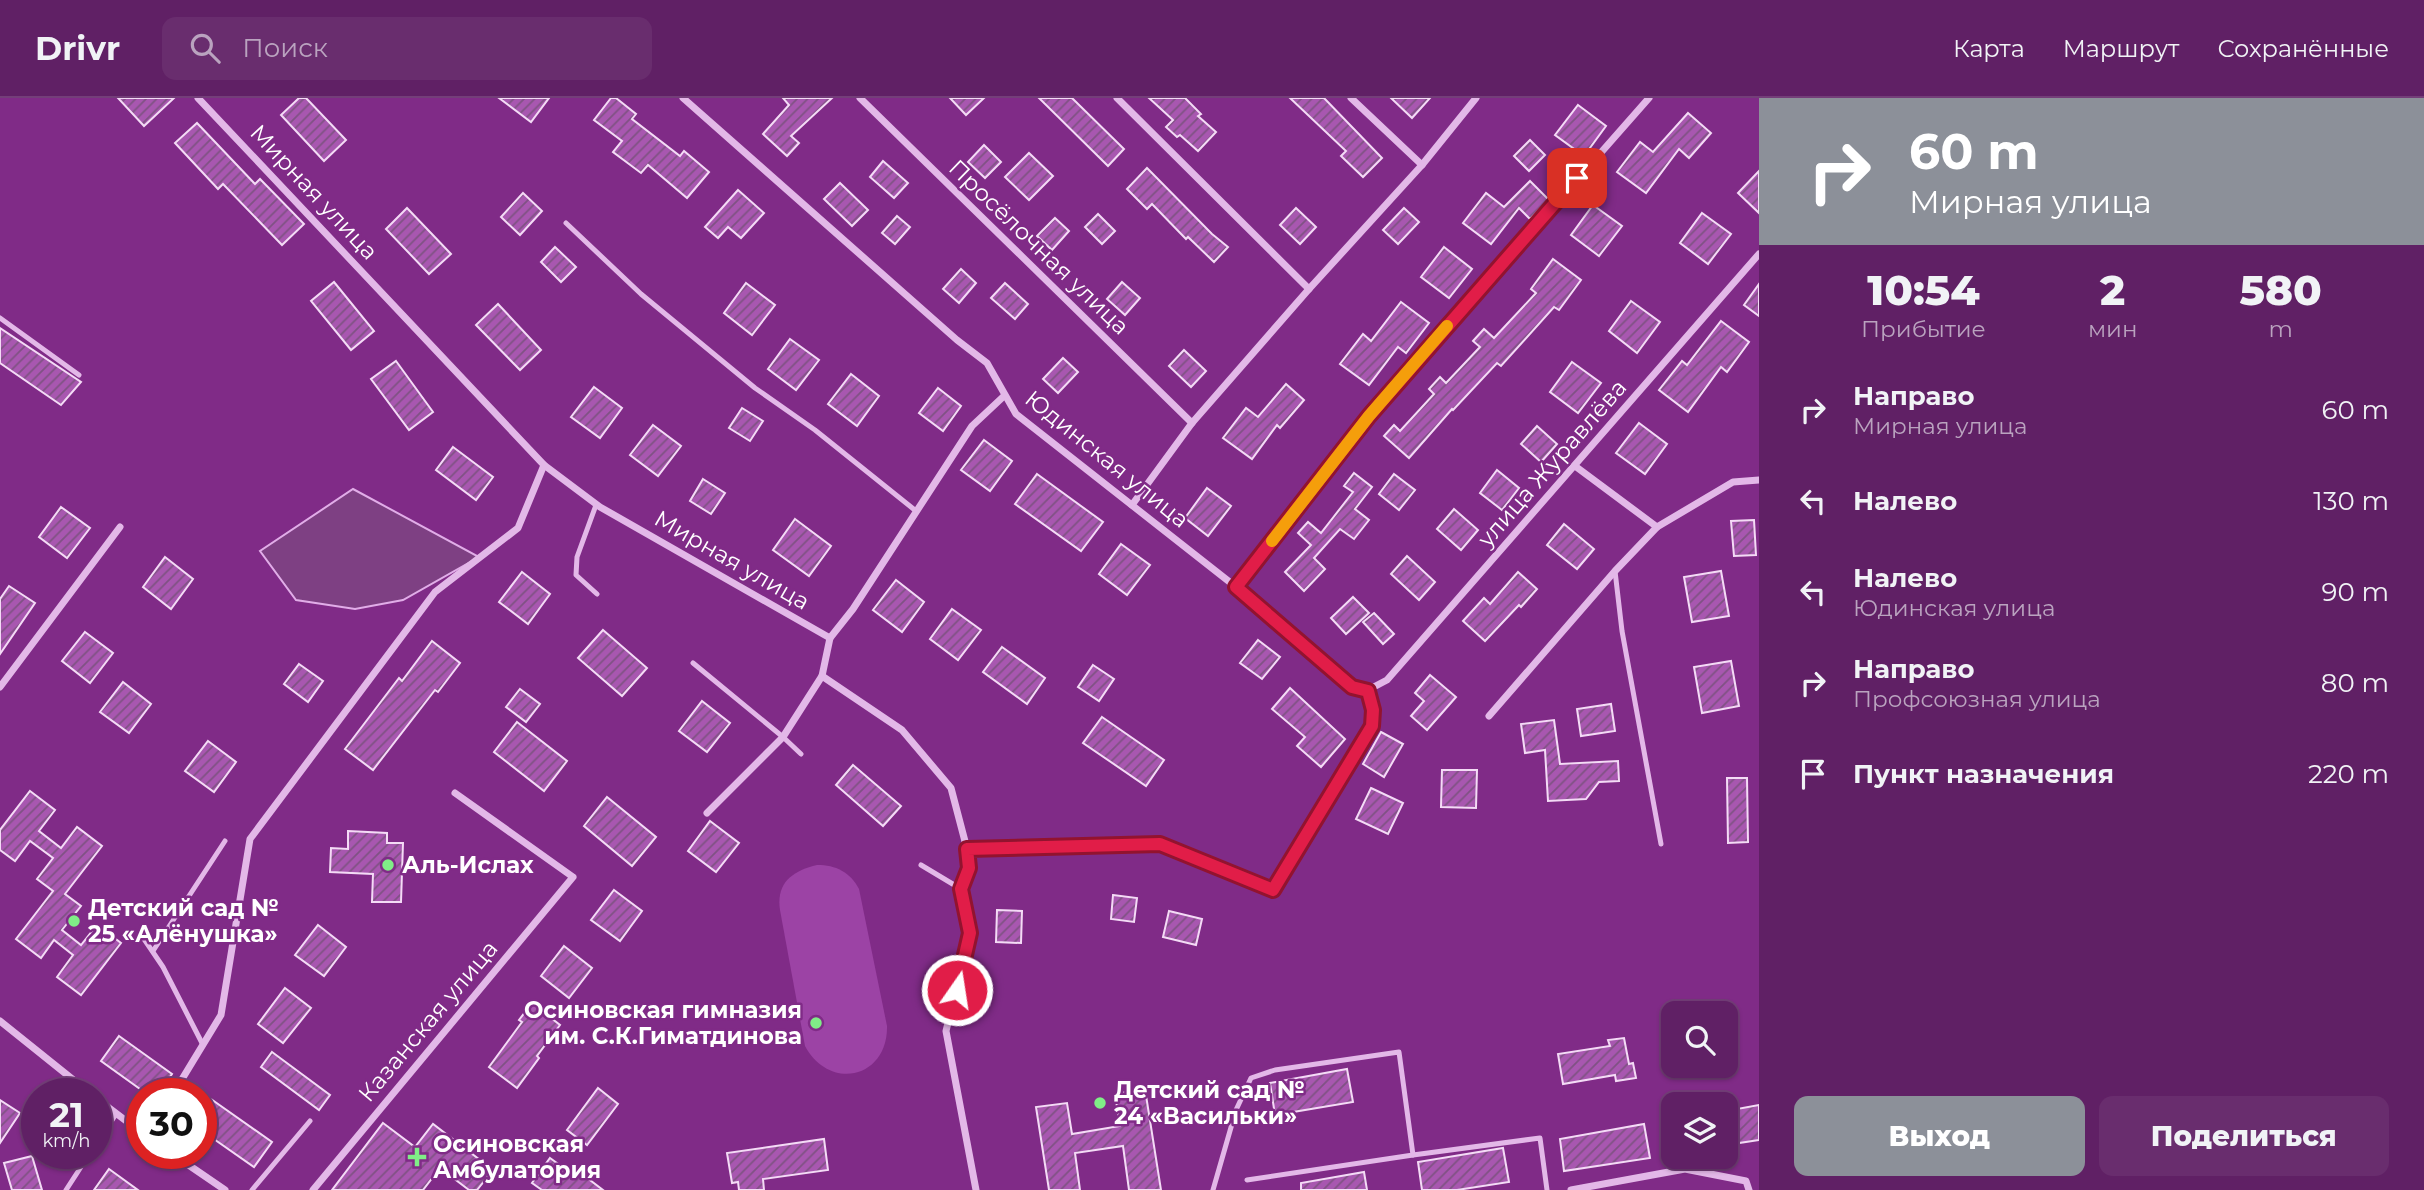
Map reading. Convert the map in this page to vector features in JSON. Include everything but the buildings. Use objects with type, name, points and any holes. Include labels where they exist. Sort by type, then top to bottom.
[{"type":"street","name":"Мирная улица","points":[[198,98],[544,465],[596,505],[830,638]]},
{"type":"street","name":"Юдинская улица","points":[[684,98],[957,340],[987,363],[1016,414],[1236,587],[1352,687],[1368,691]]},
{"type":"street","name":"Просёлочная улица","points":[[860,98],[1192,423]]},
{"type":"street","points":[[1117,98],[1309,289]]},
{"type":"street","points":[[1351,98],[1422,165]]},
{"type":"street","points":[[1132,505],[1192,423],[1422,165],[1476,98]]},
{"type":"street","points":[[1236,587],[1369,416],[1649,98]]},
{"type":"street","name":"улица Журавлёва","points":[[1368,691],[1387,680],[1759,254]]},
{"type":"street","points":[[707,813],[783,737],[822,676],[830,638],[853,609],[972,425],[1004,396]]},
{"type":"street","points":[[183,1078],[221,1015],[250,839],[435,592],[518,528],[544,465]]},
{"type":"street","points":[[1575,466],[1657,527]]},
{"type":"street","points":[[1489,716],[1615,571],[1657,527],[1733,482],[1759,480]]},
{"type":"street","points":[[0,687],[120,527]]},
{"type":"street","points":[[822,676],[902,730],[951,788],[967,849],[969,868],[961,889],[970,933],[946,1031],[976,1190]]},
{"type":"street","name":"Казанская улица","points":[[313,1190],[573,877],[455,793]]},
{"type":"street","points":[[967,849],[1160,844],[1273,890]]},
{"type":"street","points":[[0,1021],[71,1078]]},
{"type":"street","points":[[112,1111],[126,1121]]},
{"type":"street","points":[[194,1169],[225,1190]]},
{"type":"street","points":[[1571,1190],[1685,1169],[1746,1181],[1748,1190]]},
{"type":"lane","points":[[566,223],[662,311],[755,388],[815,430],[916,511]]},
{"type":"lane","points":[[0,318],[79,375]]},
{"type":"lane","points":[[596,505],[577,557],[576,575],[597,594]]},
{"type":"lane","points":[[1615,571],[1622,631],[1661,844]]},
{"type":"lane","points":[[693,663],[801,754]]},
{"type":"lane","points":[[1273,890],[1372,726],[1373,710],[1368,691]]},
{"type":"lane","points":[[153,951],[225,841]]},
{"type":"lane","points":[[922,865],[961,889]]},
{"type":"lane","points":[[144,939],[203,1045]]},
{"type":"lane","points":[[1213,1190],[1236,1110],[1251,1078],[1275,1070],[1399,1052],[1413,1155]]},
{"type":"lane","points":[[112,1120],[116,1114]]},
{"type":"lane","points":[[252,1190],[310,1121]]},
{"type":"lane","points":[[1247,1180],[1540,1138],[1547,1190]]},
{"type":"lane","points":[[65,1190],[79,1169]]},
{"type":"shaded area","points":[[353,489],[479,557],[403,600],[355,609],[296,600],[260,551]]},
{"type":"shaded area","points":[[817,865],[842,871],[859,889],[887,1026],[885,1044],[878,1058],[856,1073],[842,1074],[828,1070],[805,1046],[779,901],[783,885],[793,875]]},
{"type":"slow traffic","points":[[1272,541],[1369,416],[1447,326]]},
{"type":"place","name":"Аль-Ислах","points":[[388,865]]},
{"type":"place","name":"Детский сад № 25 «Алёнушка»","points":[[74,921]]},
{"type":"place","name":"Осиновская гимназия им. С.К.Гиматдинова","points":[[816,1023]]},
{"type":"place","name":"Детский сад № 24 «Васильки»","points":[[1100,1103]]},
{"type":"place","name":"Осиновская Амбулатория","points":[[417,1157]]},
{"type":"route","points":[[957,990],[970,933],[961,889],[969,868],[967,849],[1160,844],[1273,890],[1372,726],[1373,710],[1368,691],[1352,687],[1236,587],[1369,416],[1577,178]]}]
